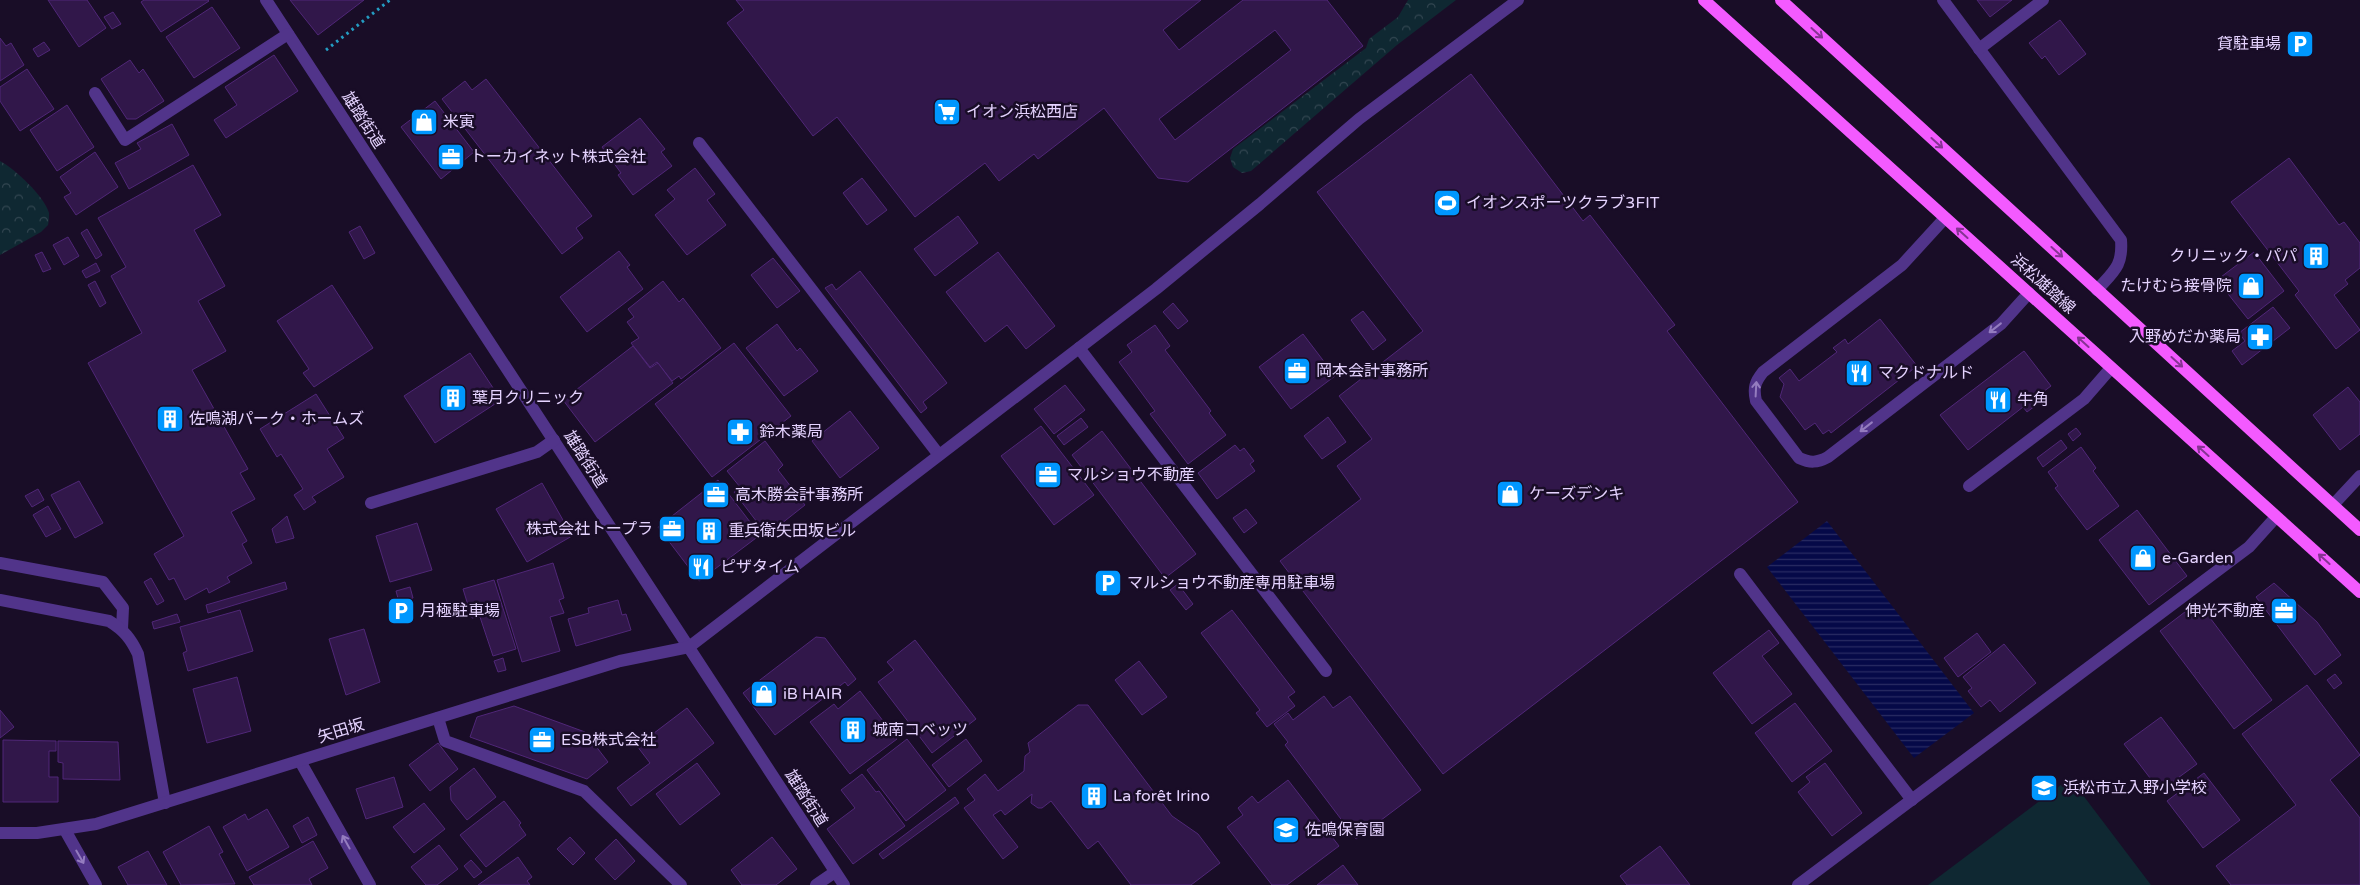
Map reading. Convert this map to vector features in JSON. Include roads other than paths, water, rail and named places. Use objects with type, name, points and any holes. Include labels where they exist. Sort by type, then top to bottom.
[{"type":"main road","name":"浜松雄踏線","points":[[1704,0],[2360,592]]},
{"type":"main road","name":"浜松雄踏線","points":[[1781,0],[2360,530]]},
{"type":"street","name":"雄踏街道","points":[[266,0],[844,885]]},
{"type":"street","points":[[689,646],[1079,348],[1208,247],[1401,86],[1518,0]]},
{"type":"street","points":[[1943,0],[2121,240],[2122,256],[2116,268],[2098,290]]},
{"type":"street","points":[[1980,49],[2044,0]]},
{"type":"street","points":[[95,93],[125,140],[288,34]]},
{"type":"street","points":[[698,143],[939,455]]},
{"type":"street","points":[[1945,218],[1902,265],[1775,363],[1756,380],[1754,390],[1756,401],[1800,458],[1809,462],[1819,462],[2001,324],[2028,293]]},
{"type":"street","points":[[1079,348],[1326,671]]},
{"type":"street","points":[[1969,486],[2084,399],[2112,368]]},
{"type":"street","points":[[371,503],[537,452],[554,440]]},
{"type":"street","points":[[2333,505],[2360,476]]},
{"type":"street","points":[[1798,885],[2249,547],[2276,516]]},
{"type":"street","points":[[0,563],[103,582],[123,608],[122,629]]},
{"type":"street","points":[[1740,574],[1912,800]]},
{"type":"street","points":[[0,600],[109,621],[122,629],[132,640],[138,654],[165,803]]},
{"type":"street","name":"矢田坂","points":[[0,833],[65,830],[96,824],[620,661],[689,646]]},
{"type":"street","points":[[438,718],[445,741],[584,791],[681,885]]},
{"type":"street","points":[[300,761],[370,885]]},
{"type":"street","points":[[65,830],[96,885]]},
{"type":"street","points":[[816,885],[835,872]]},
{"type":"place","name":"貸駐車場","points":[[2300,44]]},
{"type":"place","name":"イオン浜松西店","points":[[947,112]]},
{"type":"place","name":"米寅","points":[[424,122]]},
{"type":"place","name":"トーカイネット株式会社","points":[[451,157]]},
{"type":"place","name":"イオンスポーツクラブ3FIT","points":[[1447,203]]},
{"type":"place","name":"クリニック・パパ","points":[[2316,256]]},
{"type":"place","name":"たけむら接骨院","points":[[2251,286]]},
{"type":"place","name":"入野めだか薬局","points":[[2260,337]]},
{"type":"place","name":"岡本会計事務所","points":[[1297,371]]},
{"type":"place","name":"マクドナルド","points":[[1859,373]]},
{"type":"place","name":"葉月クリニック","points":[[453,398]]},
{"type":"place","name":"牛角","points":[[1998,400]]},
{"type":"place","name":"佐鳴湖パーク・ホームズ","points":[[170,419]]},
{"type":"place","name":"鈴木薬局","points":[[740,432]]},
{"type":"place","name":"マルショウ不動産","points":[[1048,475]]},
{"type":"place","name":"ケーズデンキ","points":[[1510,494]]},
{"type":"place","name":"高木勝会計事務所","points":[[716,495]]},
{"type":"place","name":"株式会社トープラ","points":[[672,529]]},
{"type":"place","name":"重兵衛矢田坂ビル","points":[[709,531]]},
{"type":"place","name":"e-Garden","points":[[2143,558]]},
{"type":"place","name":"ピザタイム","points":[[701,567]]},
{"type":"place","name":"マルショウ不動産専用駐車場","points":[[1108,583]]},
{"type":"place","name":"月極駐車場","points":[[401,611]]},
{"type":"place","name":"伸光不動産","points":[[2284,611]]},
{"type":"place","name":"iB HAIR","points":[[764,694]]},
{"type":"place","name":"城南コベッツ","points":[[853,730]]},
{"type":"place","name":"ESB株式会社","points":[[542,740]]},
{"type":"place","name":"浜松市立入野小学校","points":[[2044,788]]},
{"type":"place","name":"La forêt Irino","points":[[1094,796]]},
{"type":"place","name":"佐鳴保育園","points":[[1286,830]]}]
